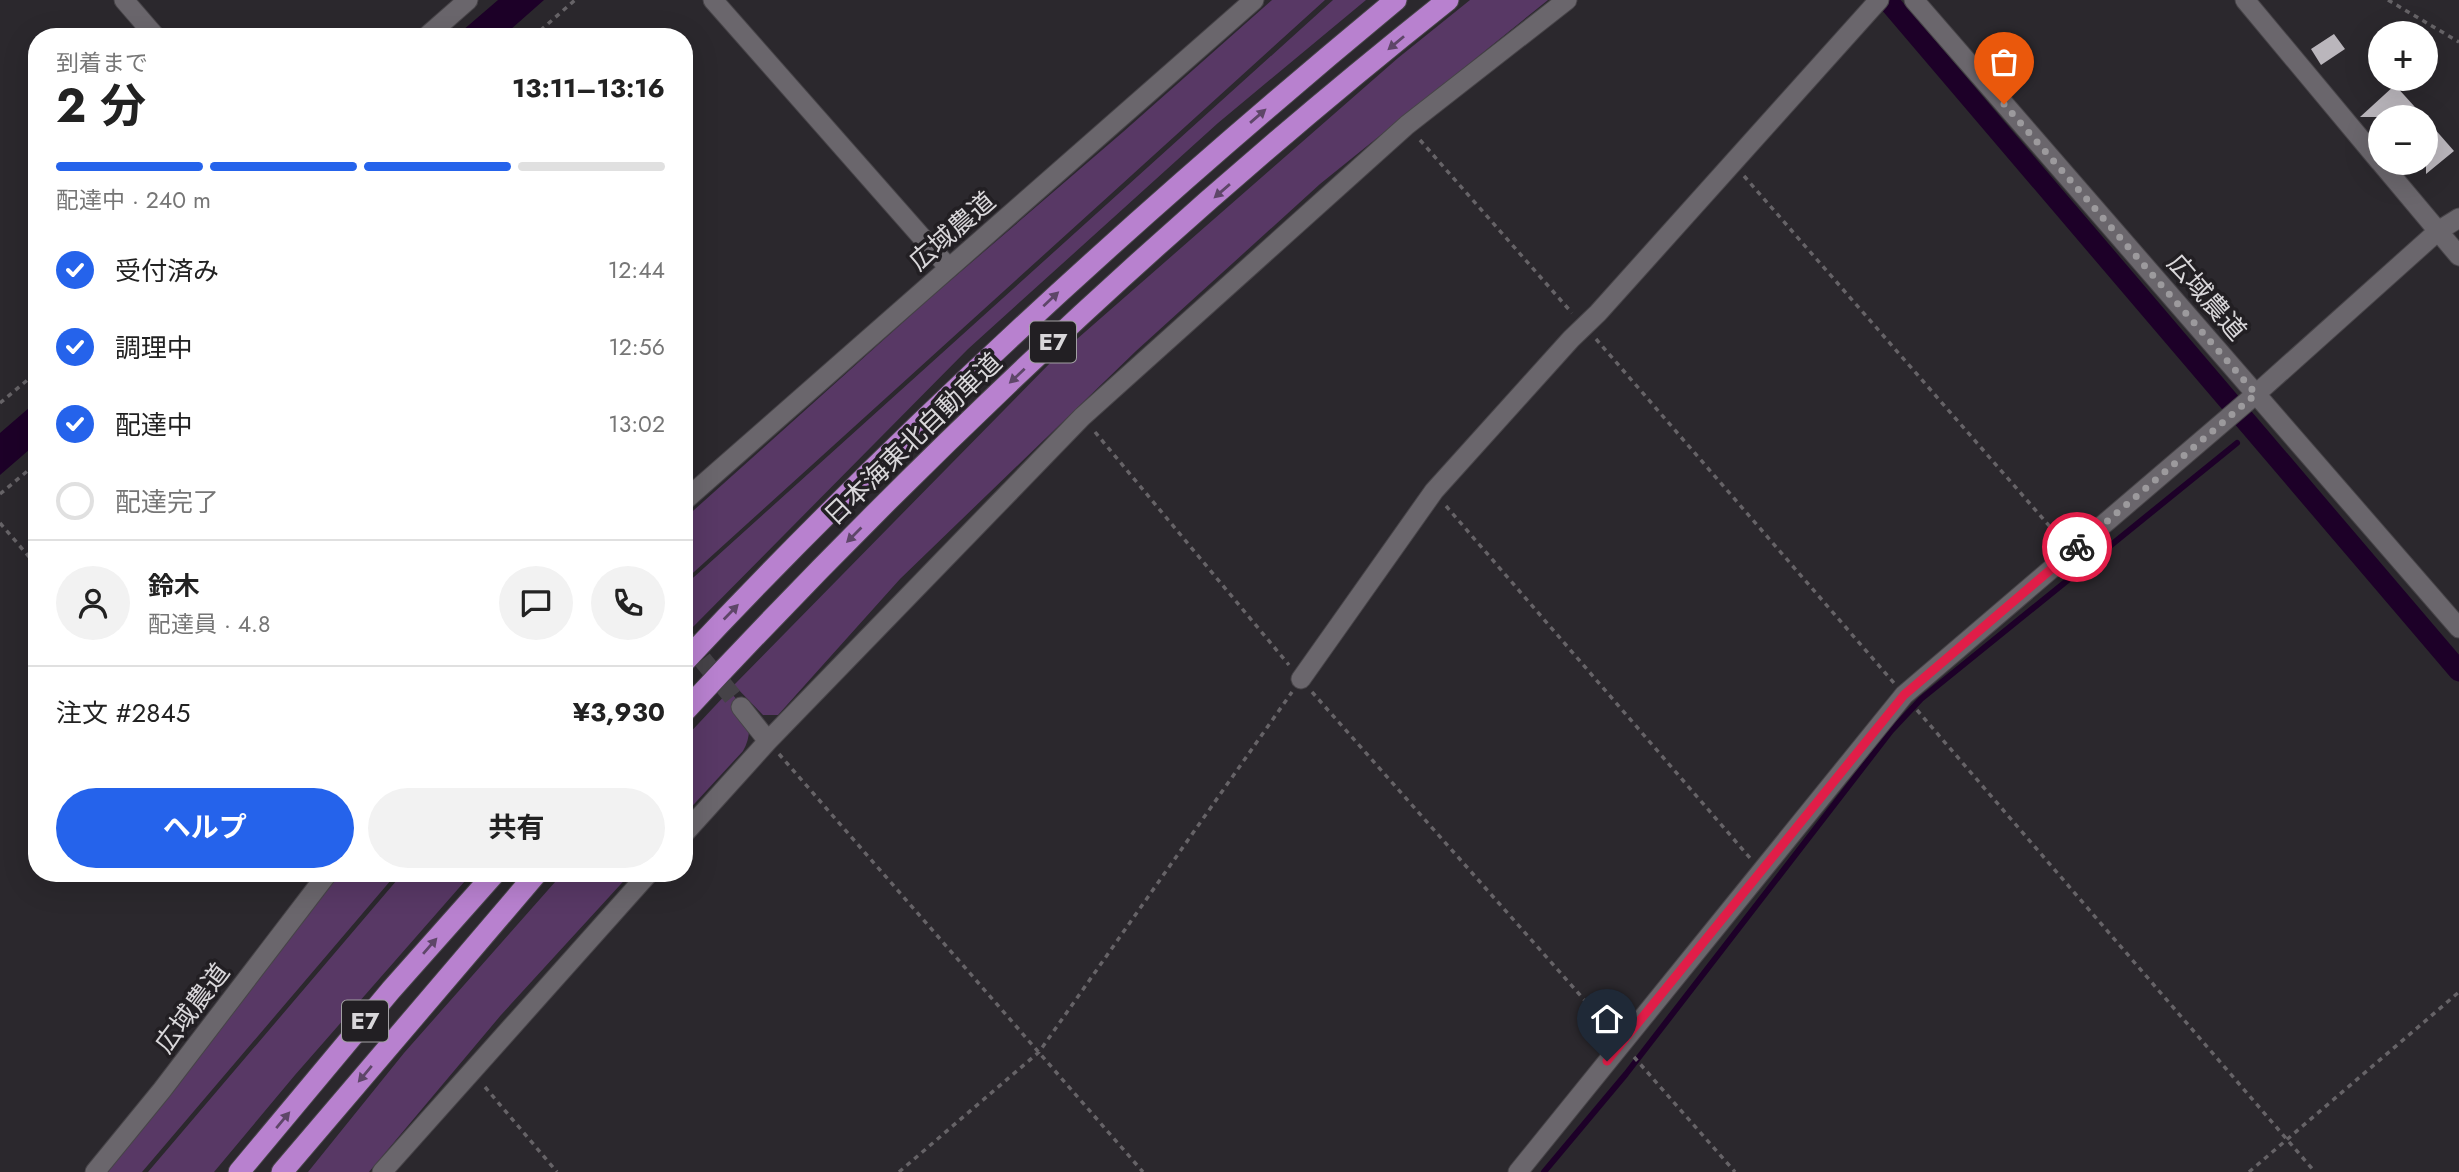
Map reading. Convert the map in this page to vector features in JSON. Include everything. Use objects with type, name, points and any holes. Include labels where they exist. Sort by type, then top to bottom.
[{"type":"highway","name":"日本海東北自動車道","points":[[693,653],[848,494],[1034,314],[1224,145],[1396,0]]},
{"type":"highway","name":"日本海東北自動車道","points":[[693,703],[856,532],[984,406],[1193,216],[1448,0]]},
{"type":"highway","name":"E7","points":[[239,1172],[391,990],[487,882]]},
{"type":"highway","name":"E7","points":[[282,1172],[529,882]]},
{"type":"street","points":[[124,0],[148,28]]},
{"type":"street","points":[[436,28],[467,0]]},
{"type":"street","points":[[713,0],[949,268]]},
{"type":"street","name":"広域農道","points":[[693,493],[1254,0]]},
{"type":"street","points":[[693,824],[768,741],[1082,417],[1407,125],[1567,0]]},
{"type":"street","points":[[1301,679],[1434,491],[1879,0]]},
{"type":"street","name":"広域農道","points":[[1914,0],[2459,628]]},
{"type":"street","points":[[2245,0],[2368,148]]},
{"type":"street","points":[[2391,175],[2459,256]]},
{"type":"street","points":[[1518,1172],[1904,695],[2256,394],[2438,231],[2459,218]]},
{"type":"street","points":[[741,707],[768,741]]},
{"type":"street","name":"広域農道","points":[[95,1172],[162,1090],[321,882]]},
{"type":"street","points":[[382,1172],[641,882]]},
{"type":"path","points":[[543,28],[575,0]]},
{"type":"path","points":[[2388,0],[2459,42]]},
{"type":"path","points":[[1407,125],[1584,325],[2315,1172]]},
{"type":"path","points":[[1732,163],[2072,552]]},
{"type":"path","points":[[0,403],[28,380]]},
{"type":"path","points":[[1082,417],[1301,679],[1735,1172]]},
{"type":"path","points":[[0,494],[28,471]]},
{"type":"path","points":[[1434,491],[1760,870]]},
{"type":"path","points":[[0,523],[28,556]]},
{"type":"path","points":[[899,1172],[1039,1052],[1301,679]]},
{"type":"path","points":[[768,741],[1143,1172]]},
{"type":"path","points":[[2249,1172],[2459,992]]},
{"type":"path","points":[[472,1072],[557,1172]]},
{"type":"shaded area","points":[[498,0],[544,0],[512,28],[465,28]]},
{"type":"shaded area","points":[[1272,0],[1325,0],[693,573],[693,511],[929,299]]},
{"type":"shaded area","points":[[1333,0],[1366,0],[1218,123],[968,349],[693,627],[693,578]]},
{"type":"shaded area","points":[[1470,0],[1548,0],[1320,184],[1136,351],[900,579],[778,715],[763,715],[734,685],[1053,360],[1398,58]]},
{"type":"shaded area","points":[[28,409],[28,451],[0,475],[0,433]]},
{"type":"shaded area","points":[[729,691],[744,711],[749,727],[743,751],[693,805],[693,729]]},
{"type":"shaded area","points":[[329,882],[389,882],[142,1172],[108,1172]]},
{"type":"shaded area","points":[[395,882],[464,882],[214,1172],[148,1172]]},
{"type":"shaded area","points":[[555,882],[623,882],[501,1015],[369,1172],[308,1172],[404,1053]]},
{"type":"building","points":[[2334,34],[2345,49],[2321,65],[2311,49]]},
{"type":"building","points":[[2388,91],[2400,91],[2413,105],[2373,105]]},
{"type":"building","points":[[2438,133],[2454,151],[2438,164]]},
{"type":"waterway","points":[[1887,0],[2459,671]]},
{"type":"waterway","points":[[1544,1172],[1626,1074],[1891,731],[1921,699],[2237,443]]},
{"type":"tunnel","points":[[693,648],[741,707]]},
{"type":"way so far","points":[[2004,104],[2256,394],[2077,547]]},
{"type":"route","points":[[1607,1061],[1904,695],[2077,547]]}]
